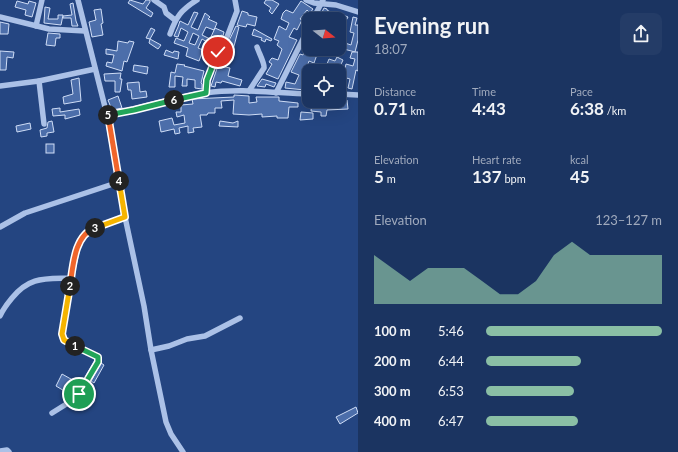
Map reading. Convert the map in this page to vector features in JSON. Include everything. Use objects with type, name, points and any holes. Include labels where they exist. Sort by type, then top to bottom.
[{"type":"street","points":[[36,26],[42,0]]},
{"type":"street","points":[[78,0],[107,115],[125,217],[166,422],[171,434],[183,452]]},
{"type":"street","points":[[154,0],[164,7],[166,13],[175,20]]},
{"type":"street","points":[[170,34],[175,20],[186,7],[197,0]]},
{"type":"street","points":[[206,93],[207,80],[237,11],[235,0]]},
{"type":"street","points":[[306,0],[314,3],[322,1],[358,12]]},
{"type":"street","points":[[316,12],[322,1]]},
{"type":"street","points":[[0,17],[49,29],[85,30]]},
{"type":"street","points":[[276,93],[302,41]]},
{"type":"street","points":[[249,91],[265,64],[259,56],[257,47]]},
{"type":"street","points":[[0,86],[39,81],[95,69]]},
{"type":"street","points":[[39,81],[44,124]]},
{"type":"street","points":[[107,115],[206,93],[249,91],[302,94]]},
{"type":"street","points":[[346,94],[358,95]]},
{"type":"street","points":[[0,227],[25,213],[119,182]]},
{"type":"street","points":[[52,413],[76,398],[98,359],[97,356],[64,340],[62,337],[76,251],[84,235],[89,230],[125,217]]},
{"type":"street","points":[[0,316],[2,310],[27,284],[38,279],[71,278]]},
{"type":"street","points":[[151,350],[169,346],[187,339],[205,336],[240,318]]},
{"type":"street","points":[[0,451],[7,450],[9,452]]},
{"type":"building","points":[[130,0],[143,4],[146,0],[150,0],[146,8],[153,13],[151,17],[128,3]]},
{"type":"building","points":[[266,0],[272,0],[279,4],[272,14],[269,11],[271,8],[264,3]]},
{"type":"building","points":[[17,1],[28,4],[29,1],[36,3],[32,17],[25,15],[26,10],[15,7]]},
{"type":"building","points":[[301,1],[313,9],[311,12],[307,10],[305,12],[302,12],[302,16],[300,19],[302,20],[297,30],[294,28],[289,37],[297,40],[278,79],[266,74],[272,64],[269,62],[272,58],[278,60],[282,49],[277,45],[279,41],[274,39],[279,26],[286,30],[289,23],[281,19],[283,13],[286,10],[293,13]]},
{"type":"building","points":[[73,3],[78,26],[72,26],[71,18],[63,18],[63,16],[72,15],[70,4]]},
{"type":"building","points":[[45,7],[50,8],[48,19],[58,19],[58,15],[63,15],[61,25],[44,23]]},
{"type":"building","points":[[324,8],[330,12],[322,12]]},
{"type":"building","points":[[101,9],[103,35],[92,37],[89,22],[96,20],[94,10]]},
{"type":"building","points":[[242,11],[248,13],[248,15],[257,17],[255,26],[247,24],[246,27],[237,25]]},
{"type":"building","points":[[194,12],[198,13],[191,27],[198,30],[205,13],[210,17],[208,19],[217,23],[214,30],[206,27],[202,35],[210,39],[215,28],[224,32],[223,36],[221,35],[219,39],[217,38],[214,46],[202,39],[198,48],[203,50],[199,61],[186,56],[188,48],[174,43],[176,38],[184,41],[188,32],[181,28],[178,37],[174,36],[180,21],[188,25]],"holes":[[[193,33],[199,36],[195,45],[189,43]]]},
{"type":"building","points":[[353,17],[357,18],[355,25],[358,25],[358,40],[355,52],[346,50],[346,43],[351,45],[354,33],[350,32]]},
{"type":"building","points":[[0,22],[9,24],[8,34],[0,34]]},
{"type":"building","points":[[236,26],[239,27],[233,50],[226,47]]},
{"type":"building","points":[[151,28],[155,30],[150,39],[146,38]]},
{"type":"building","points":[[254,29],[272,39],[271,41],[266,39],[265,42],[261,40],[262,38],[252,35]]},
{"type":"building","points":[[48,33],[60,34],[60,38],[56,38],[55,46],[46,45]]},
{"type":"building","points":[[150,39],[161,45],[158,49],[149,43]]},
{"type":"building","points":[[118,41],[128,43],[129,41],[134,42],[127,62],[124,61],[122,71],[106,66],[107,62],[112,63],[114,55],[106,54],[106,49],[117,51]]},
{"type":"building","points":[[166,50],[173,53],[174,51],[179,52],[178,59],[164,55]]},
{"type":"building","points":[[0,51],[14,52],[13,58],[7,57],[6,70],[0,70]]},
{"type":"building","points":[[352,52],[358,52],[358,71],[356,70],[352,89],[348,88],[350,79],[346,78],[346,64],[353,66],[355,59],[350,58]]},
{"type":"building","points":[[222,54],[229,57],[225,67],[230,68],[228,76],[242,80],[240,86],[222,81],[221,83],[216,82],[215,87],[211,86]]},
{"type":"building","points":[[300,54],[302,56],[316,56],[314,63],[309,61],[308,64],[302,64],[302,90],[285,88],[286,82],[295,84],[299,75],[291,72]]},
{"type":"building","points":[[337,57],[343,60],[341,64],[327,64],[329,59],[335,61]]},
{"type":"building","points":[[177,64],[204,71],[201,83],[202,89],[195,88],[195,80],[187,79],[187,86],[182,86],[183,77],[175,76],[175,87],[169,87],[171,72],[175,73]]},
{"type":"building","points":[[134,65],[148,67],[147,74],[133,71]]},
{"type":"building","points":[[121,73],[120,79],[122,79],[120,92],[115,92],[115,81],[105,81],[104,74]]},
{"type":"building","points":[[79,78],[81,101],[64,104],[63,97],[73,94],[71,80]]},
{"type":"building","points":[[262,79],[276,83],[274,87],[266,84],[265,87],[257,86]]},
{"type":"building","points":[[139,82],[140,92],[146,91],[147,97],[132,99],[131,90],[128,90],[127,83]]},
{"type":"building","points":[[234,95],[249,96],[249,103],[257,102],[256,97],[279,97],[279,101],[298,103],[298,107],[289,107],[288,118],[277,118],[277,116],[262,117],[262,114],[233,114],[234,100],[221,101],[222,108],[215,108],[215,113],[200,115],[202,127],[193,128],[194,132],[188,133],[188,126],[179,128],[180,133],[175,134],[174,129],[161,132],[159,121],[172,118],[174,125],[185,123],[184,115],[177,117],[176,112],[181,112],[181,105],[193,104],[192,99],[234,97]]},
{"type":"building","points":[[118,96],[122,108],[112,110],[108,100]]},
{"type":"building","points":[[346,100],[348,109],[327,110],[326,116],[321,116],[321,112],[311,111],[311,108],[346,108]]},
{"type":"building","points":[[60,108],[60,112],[79,109],[80,115],[65,119],[65,115],[53,116],[52,109]]},
{"type":"building","points":[[301,112],[313,113],[313,119],[300,120]]},
{"type":"building","points":[[52,121],[54,132],[47,133],[47,136],[41,137],[40,130],[47,128],[48,122]]},
{"type":"building","points":[[220,121],[233,123],[238,121],[238,127],[219,126]]},
{"type":"building","points":[[30,123],[31,129],[17,132],[16,126]]},
{"type":"building","points":[[46,144],[54,144],[54,153],[46,153]]},
{"type":"building","points":[[101,363],[104,365],[94,383],[91,381]]},
{"type":"building","points":[[62,374],[78,383],[71,395],[56,386]]},
{"type":"building","points":[[356,407],[358,413],[340,424],[336,417]]},
{"type":"route","points":[[79,394],[98,362],[98,357],[64,340],[62,337],[76,251],[79,242],[89,230],[125,217],[107,115],[206,93],[207,80],[218,52]]}]
